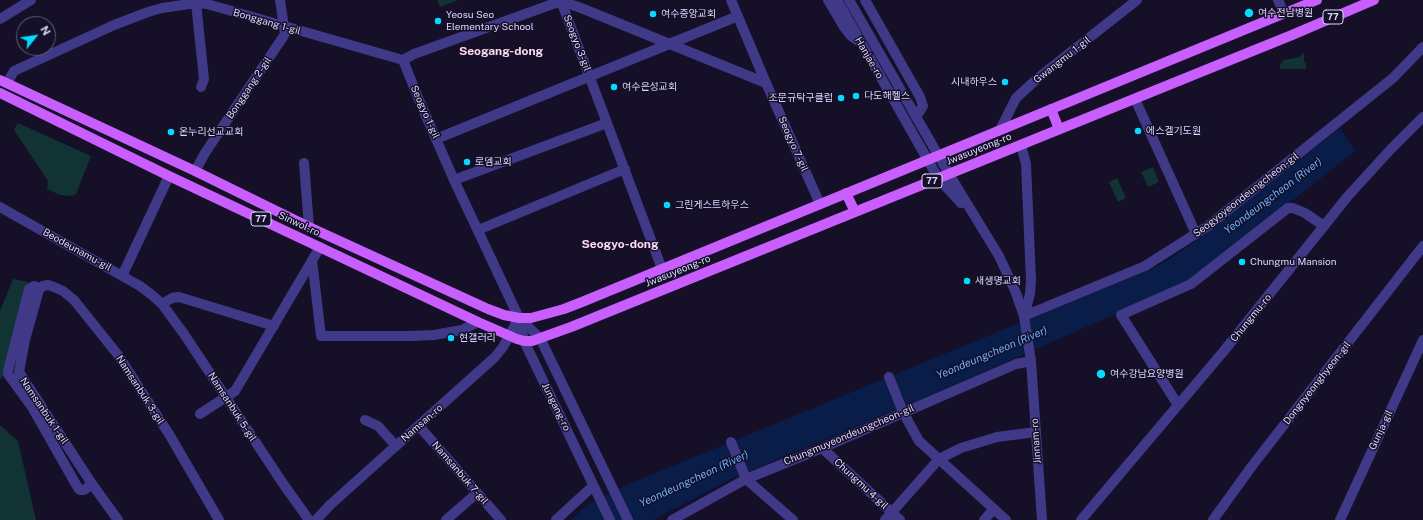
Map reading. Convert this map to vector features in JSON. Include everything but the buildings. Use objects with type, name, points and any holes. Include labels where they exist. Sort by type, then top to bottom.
[{"type":"main road","name":"Jwasuyeong-ro","points":[[519,318],[531,318],[564,309],[1317,0]]},
{"type":"main road","name":"Jwasuyeong-ro","points":[[524,341],[540,338],[571,327],[1135,99],[1374,0]]},
{"type":"main road","name":"Sinwol-ro","points":[[3,82],[195,171],[309,227],[488,309],[504,315],[519,318]]},
{"type":"main road","name":"Sinwol-ro","points":[[0,94],[169,176],[478,322],[524,341]]},
{"type":"main road","points":[[1052,109],[1059,129]]},
{"type":"main road","points":[[846,193],[855,212]]},
{"type":"street","points":[[0,19],[31,0]]},
{"type":"street","points":[[280,0],[285,27]]},
{"type":"street","name":"Seogyo 7-gil","points":[[731,0],[766,84],[820,204]]},
{"type":"street","points":[[828,0],[844,27],[851,36],[860,42]]},
{"type":"street","name":"Hanjae-ro","points":[[837,0],[938,178]]},
{"type":"street","name":"Hanjae-ro","points":[[849,0],[949,174]]},
{"type":"street","points":[[865,0],[920,97],[923,106],[916,117]]},
{"type":"street","name":"Gwangmu 1-gil","points":[[1000,130],[1016,98],[1038,78],[1137,0]]},
{"type":"street","points":[[1278,0],[1284,14]]},
{"type":"street","points":[[402,60],[414,54],[561,1]]},
{"type":"street","name":"Seogyo 3-gil","points":[[561,1],[766,84]]},
{"type":"street","name":"Seogyo 3-gil","points":[[561,1],[662,269]]},
{"type":"street","points":[[196,3],[204,79],[201,87]]},
{"type":"street","name":"Bonggang 1-gil","points":[[3,82],[14,71],[114,25],[162,8],[196,3],[207,4],[402,60]]},
{"type":"street","points":[[436,139],[738,16]]},
{"type":"street","name":"Bonggang 2-gil","points":[[195,171],[282,39],[285,32],[285,27]]},
{"type":"street","name":"Seogyoyeondeungcheon-gil","points":[[1024,316],[1145,266],[1196,234],[1393,78],[1423,47]]},
{"type":"street","name":"Seogyo 1-gil","points":[[402,60],[454,180],[519,318]]},
{"type":"street","points":[[1135,99],[1196,234]]},
{"type":"street","name":"Chungmu-ro","points":[[1081,520],[1223,352],[1324,226],[1368,174],[1423,117]]},
{"type":"street","points":[[454,180],[607,123]]},
{"type":"street","points":[[1021,145],[1026,164],[1031,280],[1030,294],[1024,316]]},
{"type":"street","points":[[304,163],[309,227]]},
{"type":"street","points":[[478,230],[625,170]]},
{"type":"street","points":[[949,174],[1009,276],[1024,316]]},
{"type":"street","points":[[122,276],[169,176]]},
{"type":"street","points":[[938,178],[976,218]]},
{"type":"street","name":"Beodeunamu-gil","points":[[0,207],[122,276],[152,295]]},
{"type":"street","points":[[1178,405],[1121,315],[1191,284],[1288,208],[1293,208],[1305,213],[1324,226]]},
{"type":"street","name":"Dongnyeonghyeon-gil","points":[[1212,520],[1252,466],[1423,246]]},
{"type":"street","points":[[200,414],[235,391],[320,247]]},
{"type":"street","points":[[312,260],[321,336],[434,335],[462,330],[478,322]]},
{"type":"street","name":"Namsanbuk 3-gil","points":[[118,520],[92,484],[84,490],[80,490],[78,488],[32,406],[8,374],[29,289],[34,286],[40,289],[43,286],[48,285],[68,295],[74,300],[118,355],[169,434],[219,520]]},
{"type":"street","name":"Namsanbuk 5-gil","points":[[152,295],[162,304],[184,334],[284,485],[309,520]]},
{"type":"street","points":[[162,304],[168,299],[179,298],[274,326]]},
{"type":"street","name":"Jinnam-ro","points":[[1024,316],[1031,361],[1042,520]]},
{"type":"street","points":[[519,318],[540,338],[628,520]]},
{"type":"street","name":"Namsan-ro","points":[[316,520],[325,509],[495,357],[503,347],[519,318]]},
{"type":"street","name":"Jungang-ro","points":[[519,318],[524,341],[610,520]]},
{"type":"street","name":"Gunja-gil","points":[[1340,520],[1423,340]]},
{"type":"street","name":"Chungmuyeondeungcheon-gil","points":[[672,520],[746,479],[822,448],[1016,364],[1031,361]]},
{"type":"street","points":[[889,377],[903,412],[919,441],[1006,520]]},
{"type":"street","points":[[365,420],[378,426],[396,446]]},
{"type":"street","name":"Namsanbuk 7-gil","points":[[419,426],[501,520]]},
{"type":"street","points":[[888,516],[939,459],[961,448],[997,437],[1036,432]]},
{"type":"street","points":[[731,442],[746,479],[793,520]]},
{"type":"street","name":"Chungmu 4-gil","points":[[822,448],[888,516],[900,520]]},
{"type":"street","points":[[556,520],[595,490]]},
{"type":"street","points":[[446,520],[477,493]]},
{"type":"street","points":[[984,520],[994,509]]},
{"type":"green space","points":[[437,0],[458,0],[440,7]]},
{"type":"green space","points":[[1304,53],[1304,63],[1306,63],[1306,69],[1280,69],[1280,65],[1284,60],[1299,57]]},
{"type":"green space","points":[[18,123],[91,156],[76,194],[72,196],[60,195],[47,189],[48,181],[14,130]]},
{"type":"green space","points":[[1153,167],[1159,182],[1148,187],[1141,172]]},
{"type":"green space","points":[[1117,178],[1126,198],[1118,202],[1109,182]]},
{"type":"green space","points":[[13,279],[28,282],[4,374],[0,380],[0,311]]},
{"type":"green space","points":[[0,425],[18,441],[36,520],[0,520]]},
{"type":"water","name":"Yeondeungcheon (River)","points":[[1340,128],[1355,151],[1191,281],[910,404],[733,478],[653,520],[571,520],[585,506],[624,486],[1160,265],[1206,234]]},
{"type":"place","name":"여수전남병원","points":[[1249,13]]},
{"type":"place","name":"여수중앙교회","points":[[653,14]]},
{"type":"place","name":"Yeosu Seo Elementary School","points":[[438,21]]},
{"type":"place","name":"시내하우스","points":[[1005,82]]},
{"type":"place","name":"여수은성교회","points":[[614,87]]},
{"type":"place","name":"다도해헬스","points":[[856,96]]},
{"type":"place","name":"조문규탁구클럽","points":[[841,98]]},
{"type":"place","name":"에스겔기도원","points":[[1138,131]]},
{"type":"place","name":"온누리선교교회","points":[[171,132]]},
{"type":"place","name":"로뎀교회","points":[[467,162]]},
{"type":"place","name":"그린게스트하우스","points":[[667,205]]},
{"type":"place","name":"Chungmu Mansion","points":[[1242,262]]},
{"type":"place","name":"새생명교회","points":[[967,281]]},
{"type":"place","name":"현갤러리","points":[[451,338]]},
{"type":"place","name":"여수강남요양병원","points":[[1101,374]]},
{"type":"district","name":"Seogang-dong","points":[[501,51]]},
{"type":"district","name":"Seogyo-dong","points":[[620,244]]}]
